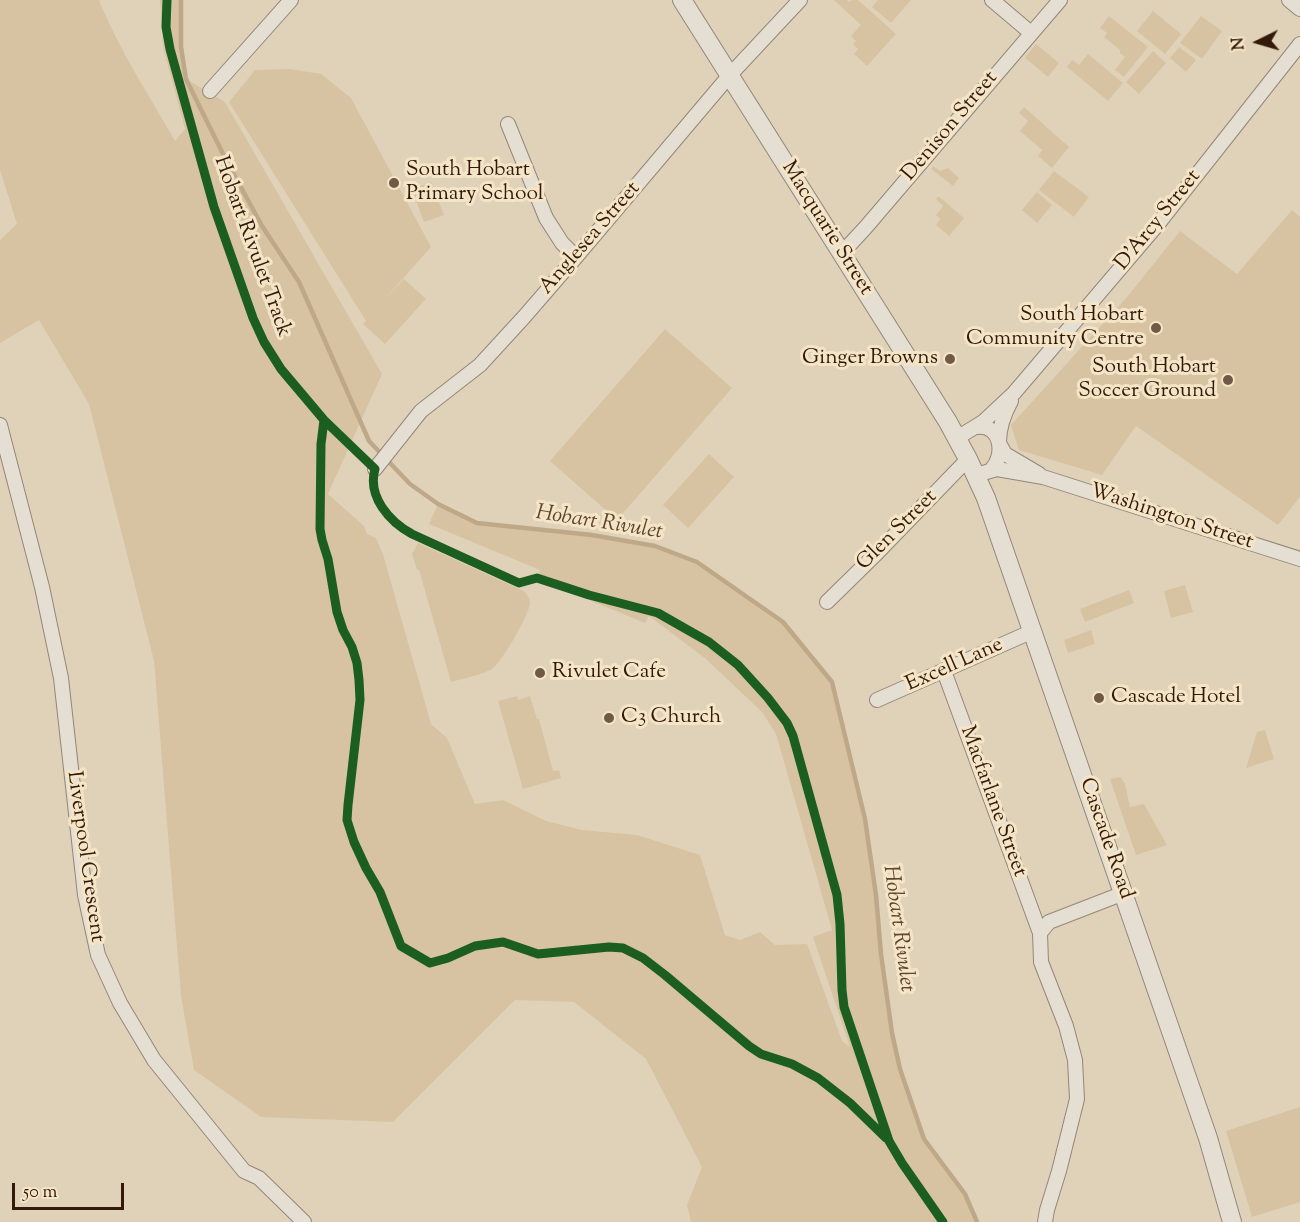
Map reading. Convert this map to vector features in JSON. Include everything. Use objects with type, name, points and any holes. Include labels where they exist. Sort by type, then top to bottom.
[{"type":"street","points":[[210,92],[291,0]]},
{"type":"street","name":"Macquarie Street","points":[[682,0],[957,438],[979,468]]},
{"type":"street","name":"Anglesea Street","points":[[375,469],[421,411],[480,365],[576,257],[729,76],[800,0]]},
{"type":"street","points":[[992,0],[1031,33]]},
{"type":"street","name":"Denison Street","points":[[842,253],[1060,0]]},
{"type":"street","points":[[1289,0],[1300,9]]},
{"type":"street","name":"D'Arcy Street","points":[[957,438],[988,418],[1014,393],[1158,224],[1300,44]]},
{"type":"street","points":[[508,124],[546,218],[562,243],[576,257]]},
{"type":"street","name":"D'Arcy Street","points":[[1000,444],[999,434],[1003,419],[1014,393]]},
{"type":"street","name":"Liverpool Crescent","points":[[0,425],[42,587],[61,678],[85,896],[98,955],[120,1004],[154,1060],[244,1172],[259,1178],[304,1222]]},
{"type":"street","points":[[976,427],[982,426],[991,430],[1000,444],[995,466],[979,468]]},
{"type":"street","name":"Washington Street","points":[[1000,444],[1005,454],[1043,477]]},
{"type":"street","name":"Washington Street","points":[[979,468],[1000,469],[1043,477],[1300,559]]},
{"type":"street","name":"Glen Street","points":[[827,602],[878,552],[979,468]]},
{"type":"street","name":"Cascade Road","points":[[979,468],[1208,1138],[1232,1222]]},
{"type":"street","name":"Excell Lane","points":[[877,700],[1033,631]]},
{"type":"street","name":"Macfarlane Street","points":[[944,671],[1040,933],[1041,962],[1066,1026],[1075,1060],[1077,1099],[1045,1222]]},
{"type":"street","points":[[1040,933],[1049,922],[1124,893]]},
{"type":"shaded area","points":[[0,0],[99,0],[125,54],[175,141],[185,129],[163,47],[160,0],[181,0],[181,47],[186,79],[225,102],[382,374],[328,494],[364,526],[367,534],[376,538],[383,554],[431,724],[447,738],[475,804],[503,800],[546,821],[582,830],[637,835],[700,855],[725,935],[740,940],[760,932],[775,945],[807,944],[842,1041],[850,1047],[813,937],[832,930],[776,734],[762,712],[706,659],[649,616],[645,623],[538,579],[540,570],[429,524],[438,504],[477,523],[592,535],[655,546],[697,562],[783,622],[832,682],[865,819],[892,1033],[900,1068],[924,1139],[965,1194],[977,1222],[691,1222],[687,1205],[702,1167],[646,1059],[574,1002],[515,1000],[393,1122],[261,1117],[194,1070],[181,996],[154,661],[89,404],[39,320],[0,343],[0,240],[17,224],[0,170]]},
{"type":"shaded area","points":[[834,0],[849,2],[858,0],[896,34],[867,66],[854,54],[858,49],[853,44],[856,41],[851,36],[861,25]]},
{"type":"shaded area","points":[[878,0],[911,0],[891,23],[872,7]]},
{"type":"shaded area","points":[[1153,11],[1181,34],[1165,54],[1137,31]]},
{"type":"shaded area","points":[[1109,16],[1148,47],[1124,77],[1115,70],[1125,57],[1104,37],[1107,33],[1100,28]]},
{"type":"shaded area","points":[[1201,16],[1222,31],[1202,59],[1180,43]]},
{"type":"shaded area","points":[[1036,44],[1059,63],[1048,77],[1025,58]]},
{"type":"shaded area","points":[[1179,47],[1196,60],[1186,72],[1170,58]]},
{"type":"shaded area","points":[[1153,51],[1166,63],[1139,94],[1126,82]]},
{"type":"shaded area","points":[[1088,54],[1123,83],[1108,101],[1067,67],[1072,60],[1079,65]]},
{"type":"shaded area","points":[[290,69],[321,74],[351,98],[431,247],[384,300],[404,279],[426,299],[385,344],[363,324],[366,321],[229,102],[255,70]]},
{"type":"shaded area","points":[[1024,107],[1069,147],[1052,168],[1038,156],[1042,150],[1020,131],[1028,121],[1019,113]]},
{"type":"shaded area","points":[[933,166],[940,171],[948,168],[959,178],[953,186],[931,169]]},
{"type":"shaded area","points":[[1054,171],[1089,197],[1074,217],[1039,190]]},
{"type":"shaded area","points":[[431,182],[444,215],[424,222],[412,189]]},
{"type":"shaded area","points":[[1037,192],[1052,205],[1037,223],[1022,210]]},
{"type":"shaded area","points":[[938,196],[964,218],[949,236],[936,225],[940,219],[936,215],[943,206],[936,199]]},
{"type":"shaded area","points":[[1292,210],[1300,217],[1300,497],[1278,525],[1136,426],[1102,475],[1019,450],[1011,425],[1127,297],[1180,231],[1237,274]]},
{"type":"shaded area","points":[[665,329],[732,388],[617,520],[550,461]]},
{"type":"shaded area","points":[[709,454],[734,477],[688,528],[663,505]]},
{"type":"shaded area","points":[[418,543],[524,591],[528,597],[530,603],[520,627],[492,669],[451,682],[419,570],[417,570],[412,554]]},
{"type":"shaded area","points":[[1185,585],[1193,612],[1171,618],[1164,591]]},
{"type":"shaded area","points":[[1129,590],[1134,603],[1085,622],[1080,609]]},
{"type":"shaded area","points":[[1091,630],[1095,644],[1068,653],[1064,640]]},
{"type":"shaded area","points":[[517,696],[518,700],[530,696],[537,719],[539,719],[553,771],[559,770],[561,778],[523,789],[498,701]]},
{"type":"shaded area","points":[[1265,730],[1274,759],[1246,768],[1257,732]]},
{"type":"shaded area","points":[[1121,777],[1125,784],[1130,807],[1144,804],[1167,845],[1136,855],[1110,779]]},
{"type":"shaded area","points":[[1300,1107],[1300,1202],[1252,1217],[1226,1131]]},
{"type":"waterway","name":"Hobart Rivulet","points":[[181,0],[181,47],[186,79],[262,226],[299,282],[369,441],[410,484],[438,504],[477,523],[592,535],[655,546],[697,562],[783,622],[832,682],[865,819],[892,1033],[900,1069],[924,1139],[965,1194],[977,1222]]},
{"type":"cycle path","name":"Hobart Rivulet Track","points":[[167,0],[166,27],[170,49],[214,207],[253,318],[264,342],[281,369],[324,420],[375,469],[374,489],[382,508],[396,523],[412,534],[519,583],[537,578],[589,595],[658,613],[709,642],[738,665],[787,723],[793,736],[837,895],[844,1007],[889,1141],[943,1222]]},
{"type":"cycle path","points":[[324,420],[321,444],[320,529],[328,559],[337,612],[352,647],[359,680],[360,700],[347,820],[354,842],[380,892],[401,946],[430,963],[475,946],[503,942],[538,954],[609,947],[623,948],[643,958],[665,975],[749,1046],[761,1054],[792,1064],[818,1078],[850,1103],[886,1138]]},
{"type":"place","name":"South Hobart Primary School","points":[[394,183]]},
{"type":"place","name":"South Hobart Community Centre","points":[[1156,328]]},
{"type":"place","name":"Ginger Browns","points":[[950,359]]},
{"type":"place","name":"South Hobart Soccer Ground","points":[[1228,380]]},
{"type":"place","name":"Rivulet Cafe","points":[[540,673]]},
{"type":"place","name":"Cascade Hotel","points":[[1099,698]]},
{"type":"place","name":"C3 Church","points":[[609,718]]}]
